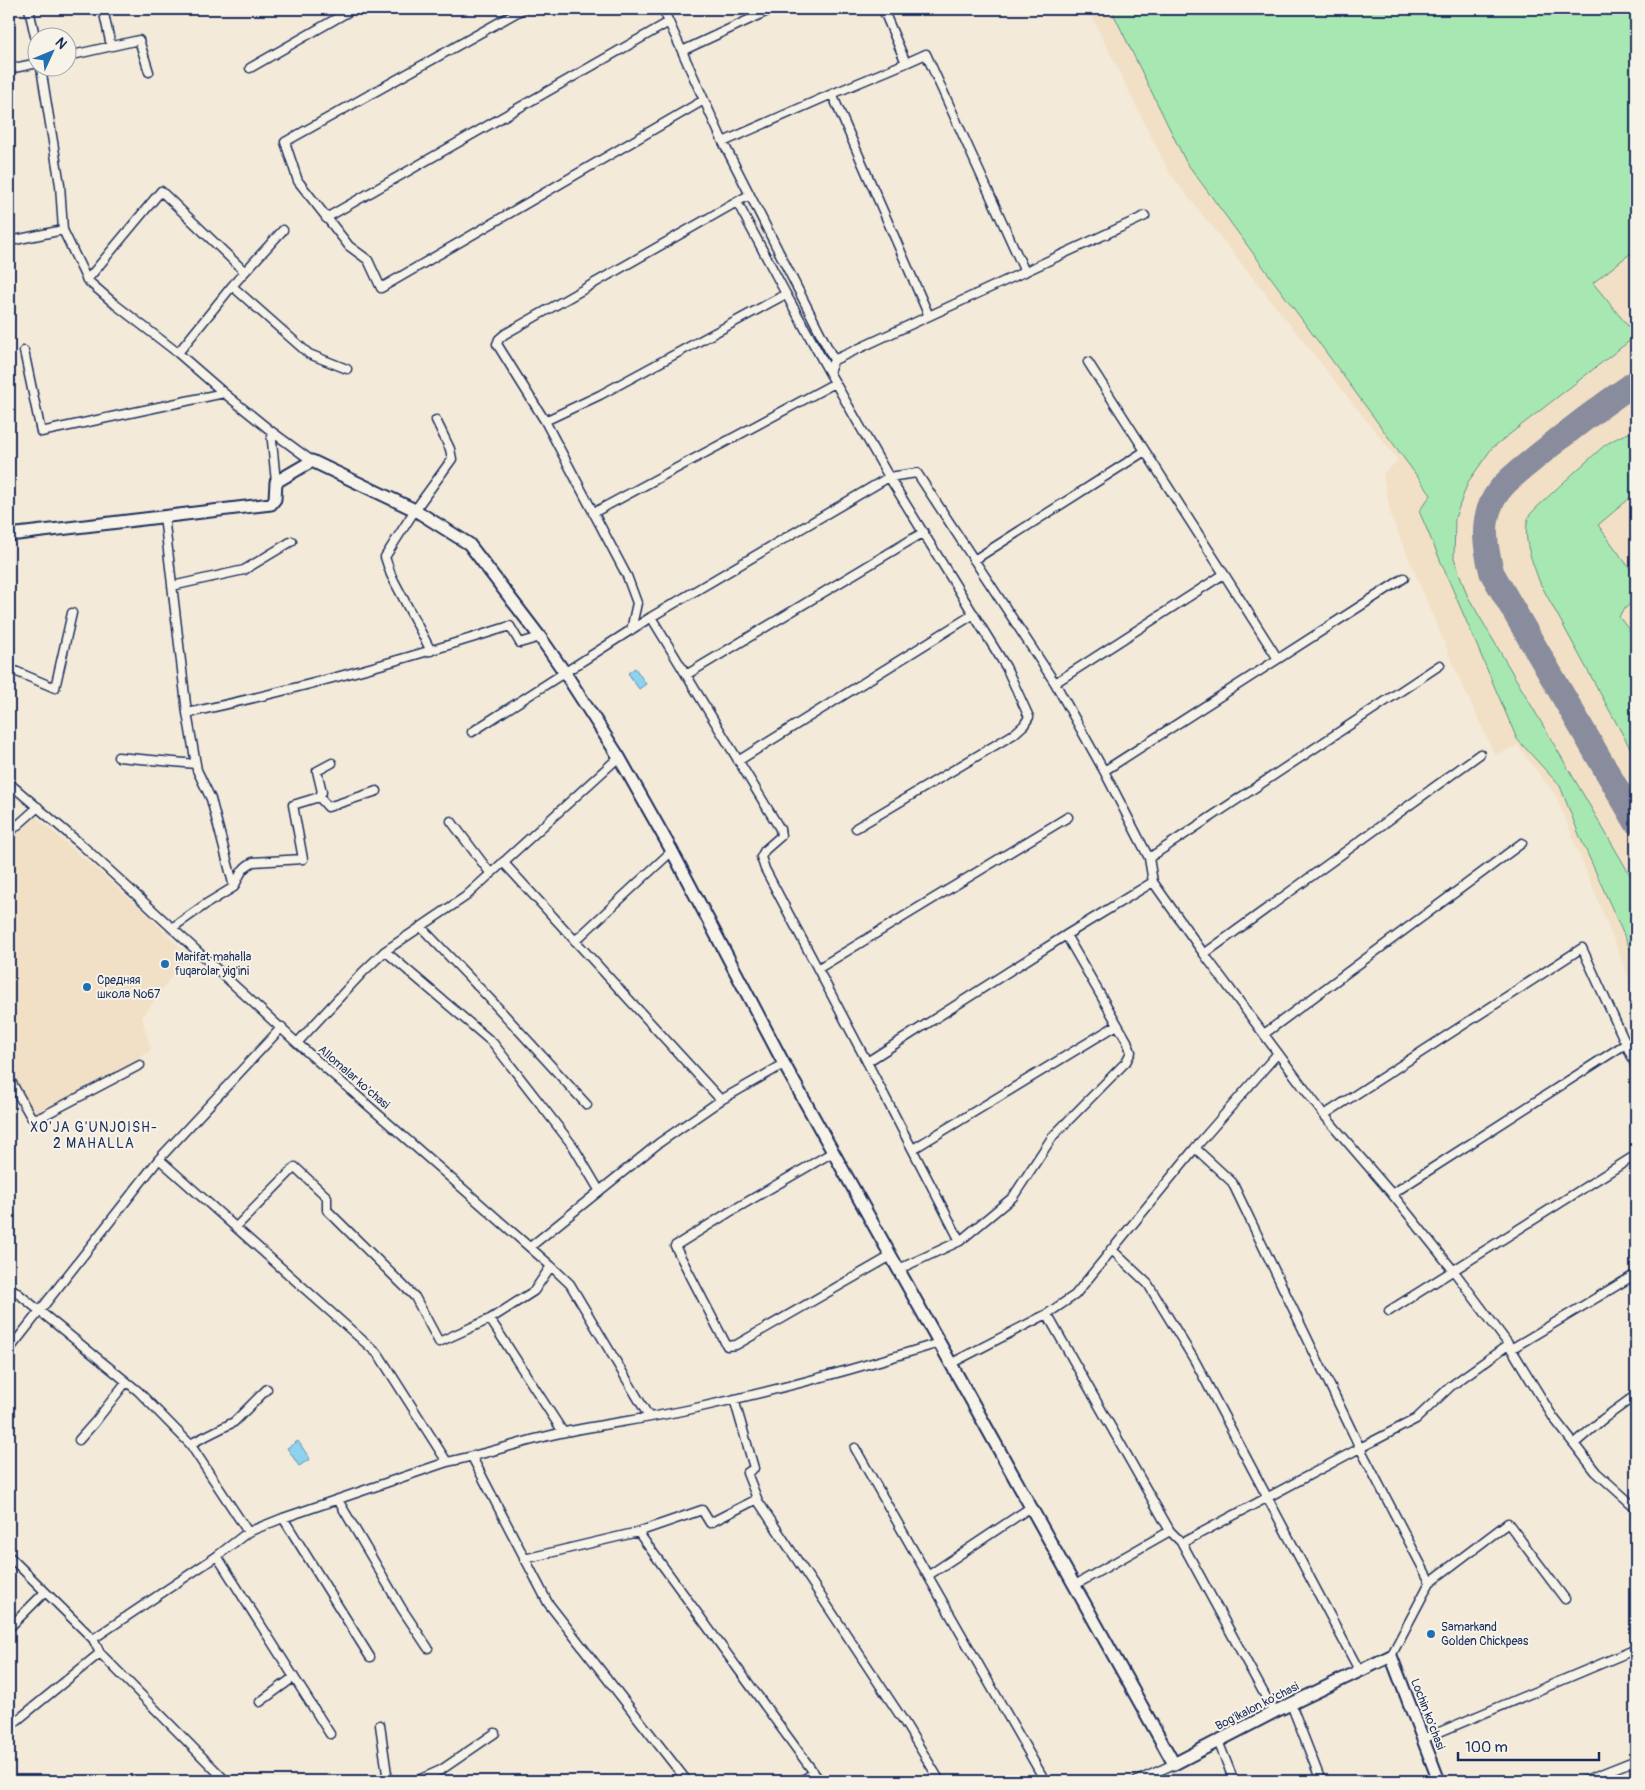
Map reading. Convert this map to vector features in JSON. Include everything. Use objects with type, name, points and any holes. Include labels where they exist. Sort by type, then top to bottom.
[{"type":"street","points":[[29,9],[33,28]]},
{"type":"street","points":[[103,9],[111,46]]},
{"type":"street","points":[[250,68],[353,9]]},
{"type":"street","points":[[523,9],[285,142],[298,181],[349,246],[368,260],[381,288],[704,100]]},
{"type":"street","points":[[663,9],[723,142],[834,360]]},
{"type":"street","points":[[682,51],[772,9]]},
{"type":"street","points":[[883,9],[906,63]]},
{"type":"street","points":[[326,218],[669,22]]},
{"type":"street","points":[[78,54],[140,40],[149,72]]},
{"type":"street","points":[[723,142],[926,54],[1025,272]]},
{"type":"street","points":[[9,69],[28,65]]},
{"type":"street","points":[[43,78],[60,185],[63,230],[87,280],[271,431],[312,461],[415,510],[469,544],[566,673],[619,757],[672,851],[784,1064],[1174,1764]]},
{"type":"street","points":[[832,94],[929,316]]},
{"type":"street","points":[[87,280],[161,191],[244,271]]},
{"type":"street","points":[[631,630],[637,603],[627,576],[545,421],[497,344],[499,339],[505,334],[749,195]]},
{"type":"street","points":[[737,202],[835,383],[889,477],[1006,667],[1030,717],[1014,734],[856,828]]},
{"type":"street","points":[[829,372],[834,360],[1145,216]]},
{"type":"street","points":[[10,241],[63,230]]},
{"type":"street","points":[[178,353],[244,271],[282,230]]},
{"type":"street","points":[[232,286],[309,354],[347,369]]},
{"type":"street","points":[[545,421],[600,395],[786,294]]},
{"type":"street","points":[[24,351],[41,432],[224,393]]},
{"type":"street","points":[[1088,362],[1278,659]]},
{"type":"street","points":[[594,513],[835,383]]},
{"type":"street","points":[[431,651],[391,575],[385,557],[415,510],[452,459],[450,450],[436,420]]},
{"type":"street","points":[[9,535],[271,504],[275,499],[276,482],[271,431]]},
{"type":"street","points":[[974,560],[1145,451]]},
{"type":"street","points":[[276,482],[312,461]]},
{"type":"street","points":[[472,732],[651,617],[889,477],[916,473],[1055,683],[1104,771],[1149,858],[1153,882],[1324,1115],[1392,1194],[1453,1270],[1511,1349],[1553,1417],[1596,1472],[1636,1508]]},
{"type":"street","points":[[164,516],[187,713],[197,770],[211,799],[234,887]]},
{"type":"street","points":[[686,675],[924,532]]},
{"type":"street","points":[[172,586],[244,570],[292,542]]},
{"type":"street","points":[[1055,683],[1224,574]]},
{"type":"street","points":[[1104,771],[1404,578]]},
{"type":"street","points":[[9,670],[55,688],[72,612]]},
{"type":"street","points":[[738,761],[974,614]]},
{"type":"street","points":[[651,617],[780,829],[781,836],[764,850],[762,857],[765,869],[960,1241]]},
{"type":"street","points":[[187,713],[259,698],[431,651],[510,626],[520,643],[540,637]]},
{"type":"street","points":[[1149,858],[1440,665]]},
{"type":"street","points":[[1204,954],[1480,754]]},
{"type":"street","points":[[118,757],[196,764]]},
{"type":"street","points":[[298,1043],[385,950],[465,897],[619,757]]},
{"type":"street","points":[[172,928],[234,887],[240,872],[246,865],[253,862],[302,859],[292,805],[319,798],[322,792],[316,771],[332,763]]},
{"type":"street","name":"Allomalar ko'chasi","points":[[9,783],[570,1284],[649,1417]]},
{"type":"street","points":[[319,798],[328,807],[377,791]]},
{"type":"street","points":[[9,833],[38,807]]},
{"type":"street","points":[[818,968],[1068,817]]},
{"type":"street","points":[[451,821],[491,874]]},
{"type":"street","points":[[1264,1034],[1522,843]]},
{"type":"street","points":[[575,941],[672,851]]},
{"type":"street","points":[[503,862],[721,1100]]},
{"type":"street","points":[[867,1062],[1153,882]]},
{"type":"street","points":[[421,927],[490,998],[587,1105]]},
{"type":"street","points":[[899,1269],[960,1241],[1013,1197],[1053,1136],[1126,1062],[1131,1052],[1127,1041],[1066,935]]},
{"type":"street","points":[[1324,1115],[1582,948],[1636,1066]]},
{"type":"street","points":[[385,950],[493,1043],[573,1146],[599,1190]]},
{"type":"street","points":[[913,1149],[1117,1025]]},
{"type":"street","points":[[9,1350],[159,1159],[282,1027]]},
{"type":"street","points":[[1392,1194],[1627,1043]]},
{"type":"street","points":[[950,1364],[1047,1314],[1075,1295],[1195,1148],[1278,1053]]},
{"type":"street","points":[[530,1248],[659,1143],[721,1100],[784,1064]]},
{"type":"street","points":[[9,1078],[32,1116],[36,1118],[140,1065]]},
{"type":"street","points":[[1195,1148],[1232,1182],[1360,1448],[1430,1582]]},
{"type":"street","points":[[833,1152],[675,1246],[727,1346],[736,1345],[891,1256]]},
{"type":"street","points":[[1389,1311],[1636,1155]]},
{"type":"street","points":[[159,1159],[379,1355],[447,1462]]},
{"type":"street","points":[[236,1227],[295,1167],[328,1197],[327,1210],[415,1297],[439,1342],[490,1319],[534,1291],[551,1266]]},
{"type":"street","points":[[1111,1249],[1148,1284],[1195,1361],[1360,1672]]},
{"type":"street","points":[[1511,1349],[1636,1274]]},
{"type":"street","points":[[9,1286],[138,1391],[190,1444],[248,1532]]},
{"type":"street","points":[[1047,1314],[1170,1532],[1182,1544],[1274,1712]]},
{"type":"street","points":[[490,1319],[563,1432]]},
{"type":"street","points":[[93,1639],[217,1556],[248,1532],[283,1518],[447,1462],[563,1432],[649,1417],[734,1399],[861,1368],[938,1343]]},
{"type":"street","points":[[1182,1544],[1416,1419],[1451,1386],[1508,1345],[1511,1349]]},
{"type":"street","points":[[79,1440],[126,1382]]},
{"type":"street","points":[[190,1444],[234,1422],[267,1389]]},
{"type":"street","points":[[1574,1444],[1636,1394]]},
{"type":"street","points":[[734,1399],[754,1468],[747,1473],[758,1499],[903,1720],[940,1781]]},
{"type":"street","points":[[855,1448],[1045,1781]]},
{"type":"street","points":[[472,1457],[548,1603],[687,1781]]},
{"type":"street","points":[[524,1559],[638,1532],[702,1510],[710,1523],[758,1499]]},
{"type":"street","points":[[338,1500],[402,1609],[428,1648]]},
{"type":"street","points":[[929,1575],[1030,1507]]},
{"type":"street","points":[[283,1518],[370,1657]]},
{"type":"street","points":[[1391,1656],[1430,1582],[1508,1523],[1565,1599]]},
{"type":"street","points":[[638,1532],[820,1781]]},
{"type":"street","points":[[1075,1585],[1170,1532]]},
{"type":"street","points":[[9,1556],[93,1639],[100,1653],[226,1781]]},
{"type":"street","points":[[217,1556],[330,1734]]},
{"type":"street","points":[[9,1628],[45,1592]]},
{"type":"street","points":[[1423,1739],[1634,1650],[1636,1660]]},
{"type":"street","points":[[9,1727],[100,1653]]},
{"type":"street","name":"Bog'ikalon ko'chasi","points":[[1137,1781],[1391,1656]]},
{"type":"street","name":"Lochin ko'chasi","points":[[1391,1656],[1439,1781]]},
{"type":"street","points":[[260,1702],[294,1677]]},
{"type":"street","points":[[1291,1704],[1321,1781]]},
{"type":"street","points":[[380,1725],[388,1781]]},
{"type":"street","points":[[416,1781],[441,1770],[495,1733]]},
{"type":"street","points":[[1218,1741],[1234,1781]]},
{"type":"street","points":[[1583,1781],[1636,1760]]},
{"type":"street","points":[[802,1781],[814,1773]]},
{"type":"shaded area","points":[[1088,9],[1636,9],[1636,996],[1556,796],[1518,746],[1495,755],[1459,678],[1391,516],[1383,474],[1398,460],[1170,174]]},
{"type":"shaded area","name":"Средняя школа №67","points":[[35,816],[143,910],[187,955],[142,1018],[151,1050],[131,1065],[34,1114],[23,1091],[9,1072],[9,839],[25,828]]},
{"type":"green space","points":[[1111,9],[1636,9],[1636,249],[1593,283],[1636,336],[1492,448],[1468,482],[1455,518],[1454,558],[1467,595],[1636,885],[1636,962],[1580,837],[1560,786],[1517,739],[1419,511],[1431,495],[1186,162]]},
{"type":"green space","points":[[1636,431],[1636,493],[1598,525],[1636,577],[1636,599],[1622,611],[1619,617],[1636,639],[1636,759],[1540,583],[1531,559],[1526,533],[1529,516],[1552,493],[1605,445]]},
{"type":"water","points":[[635,668],[646,684],[639,689],[628,673]]},
{"type":"water","points":[[298,1441],[310,1459],[299,1466],[287,1448]]},
{"type":"taxiway","points":[[1636,382],[1572,428],[1506,483],[1492,502],[1486,529],[1486,546],[1492,573],[1636,822]]},
{"type":"place","name":"Marifat mahalla fuqarolar yig'ini","points":[[165,964]]},
{"type":"place","name":"Средняя школа №67","points":[[87,987]]},
{"type":"place","name":"Samarkand Golden Chickpeas","points":[[1431,1634]]},
{"type":"district","name":"XO'JA G'UNJOISH- 2 MAHALLA","points":[[94,1136]]}]
